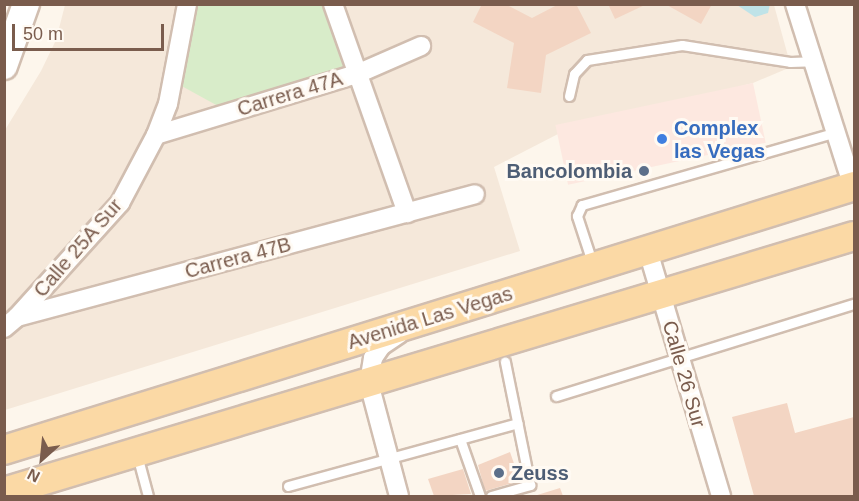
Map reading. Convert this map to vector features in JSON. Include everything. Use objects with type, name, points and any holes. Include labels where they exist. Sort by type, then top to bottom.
[{"type":"main road","points":[[4,39],[20,4]]},
{"type":"main road","points":[[4,66],[26,4]]},
{"type":"main road","name":"Avenida Las Vegas","points":[[4,450],[854,187]]},
{"type":"main road","points":[[4,492],[39,488],[136,451],[661,296],[855,236]]},
{"type":"street","name":"Calle 25A Sur","points":[[11,322],[120,203],[156,135],[168,104],[187,4]]},
{"type":"street","points":[[333,4],[406,213]]},
{"type":"street","points":[[795,4],[854,187]]},
{"type":"street","name":"Carrera 47A","points":[[156,135],[357,74],[421,46]]},
{"type":"street","name":"Carrera 47B","points":[[11,322],[475,194]]},
{"type":"street","name":"Calle 26 Sur","points":[[648,251],[721,496]]},
{"type":"street","points":[[399,496],[369,383],[373,358],[381,346],[416,323]]},
{"type":"lane","points":[[569,96],[574,74],[587,60],[682,45],[790,63],[813,61]]},
{"type":"lane","points":[[594,268],[577,216],[582,205],[836,132]]},
{"type":"lane","points":[[556,396],[855,303]]},
{"type":"lane","points":[[491,496],[530,485],[505,362]]},
{"type":"lane","points":[[288,486],[518,423]]},
{"type":"lane","points":[[460,439],[480,496]]},
{"type":"lane","points":[[136,451],[148,496]]},
{"type":"shaded area","points":[[65,5],[774,5],[791,67],[753,83],[558,134],[494,167],[520,251],[5,410],[5,130],[41,71],[56,40]]},
{"type":"shaded area","name":"Complex las Vegas","points":[[753,83],[766,143],[568,185],[555,125]]},
{"type":"green space","points":[[191,5],[328,5],[345,66],[218,106],[178,84]]},
{"type":"water","points":[[770,4],[768,13],[755,17],[737,5]]},
{"type":"building","points":[[482,4],[505,4],[532,18],[559,4],[576,4],[591,33],[546,55],[541,93],[507,88],[514,43],[473,22]]},
{"type":"building","points":[[608,4],[647,4],[615,19]]},
{"type":"building","points":[[665,4],[712,4],[701,24]]},
{"type":"building","points":[[787,403],[795,433],[854,417],[854,496],[754,496],[732,417]]},
{"type":"building","name":"Zeuss","points":[[510,452],[520,481],[485,491],[478,465]]},
{"type":"building","name":"Zeuss","points":[[463,469],[471,494],[434,496],[428,479]]},
{"type":"building","points":[[560,488],[563,496],[534,496]]},
{"type":"place","name":"Complex las Vegas","points":[[662,139]]},
{"type":"place","name":"Bancolombia","points":[[644,171]]},
{"type":"place","name":"Zeuss","points":[[499,473]]}]
